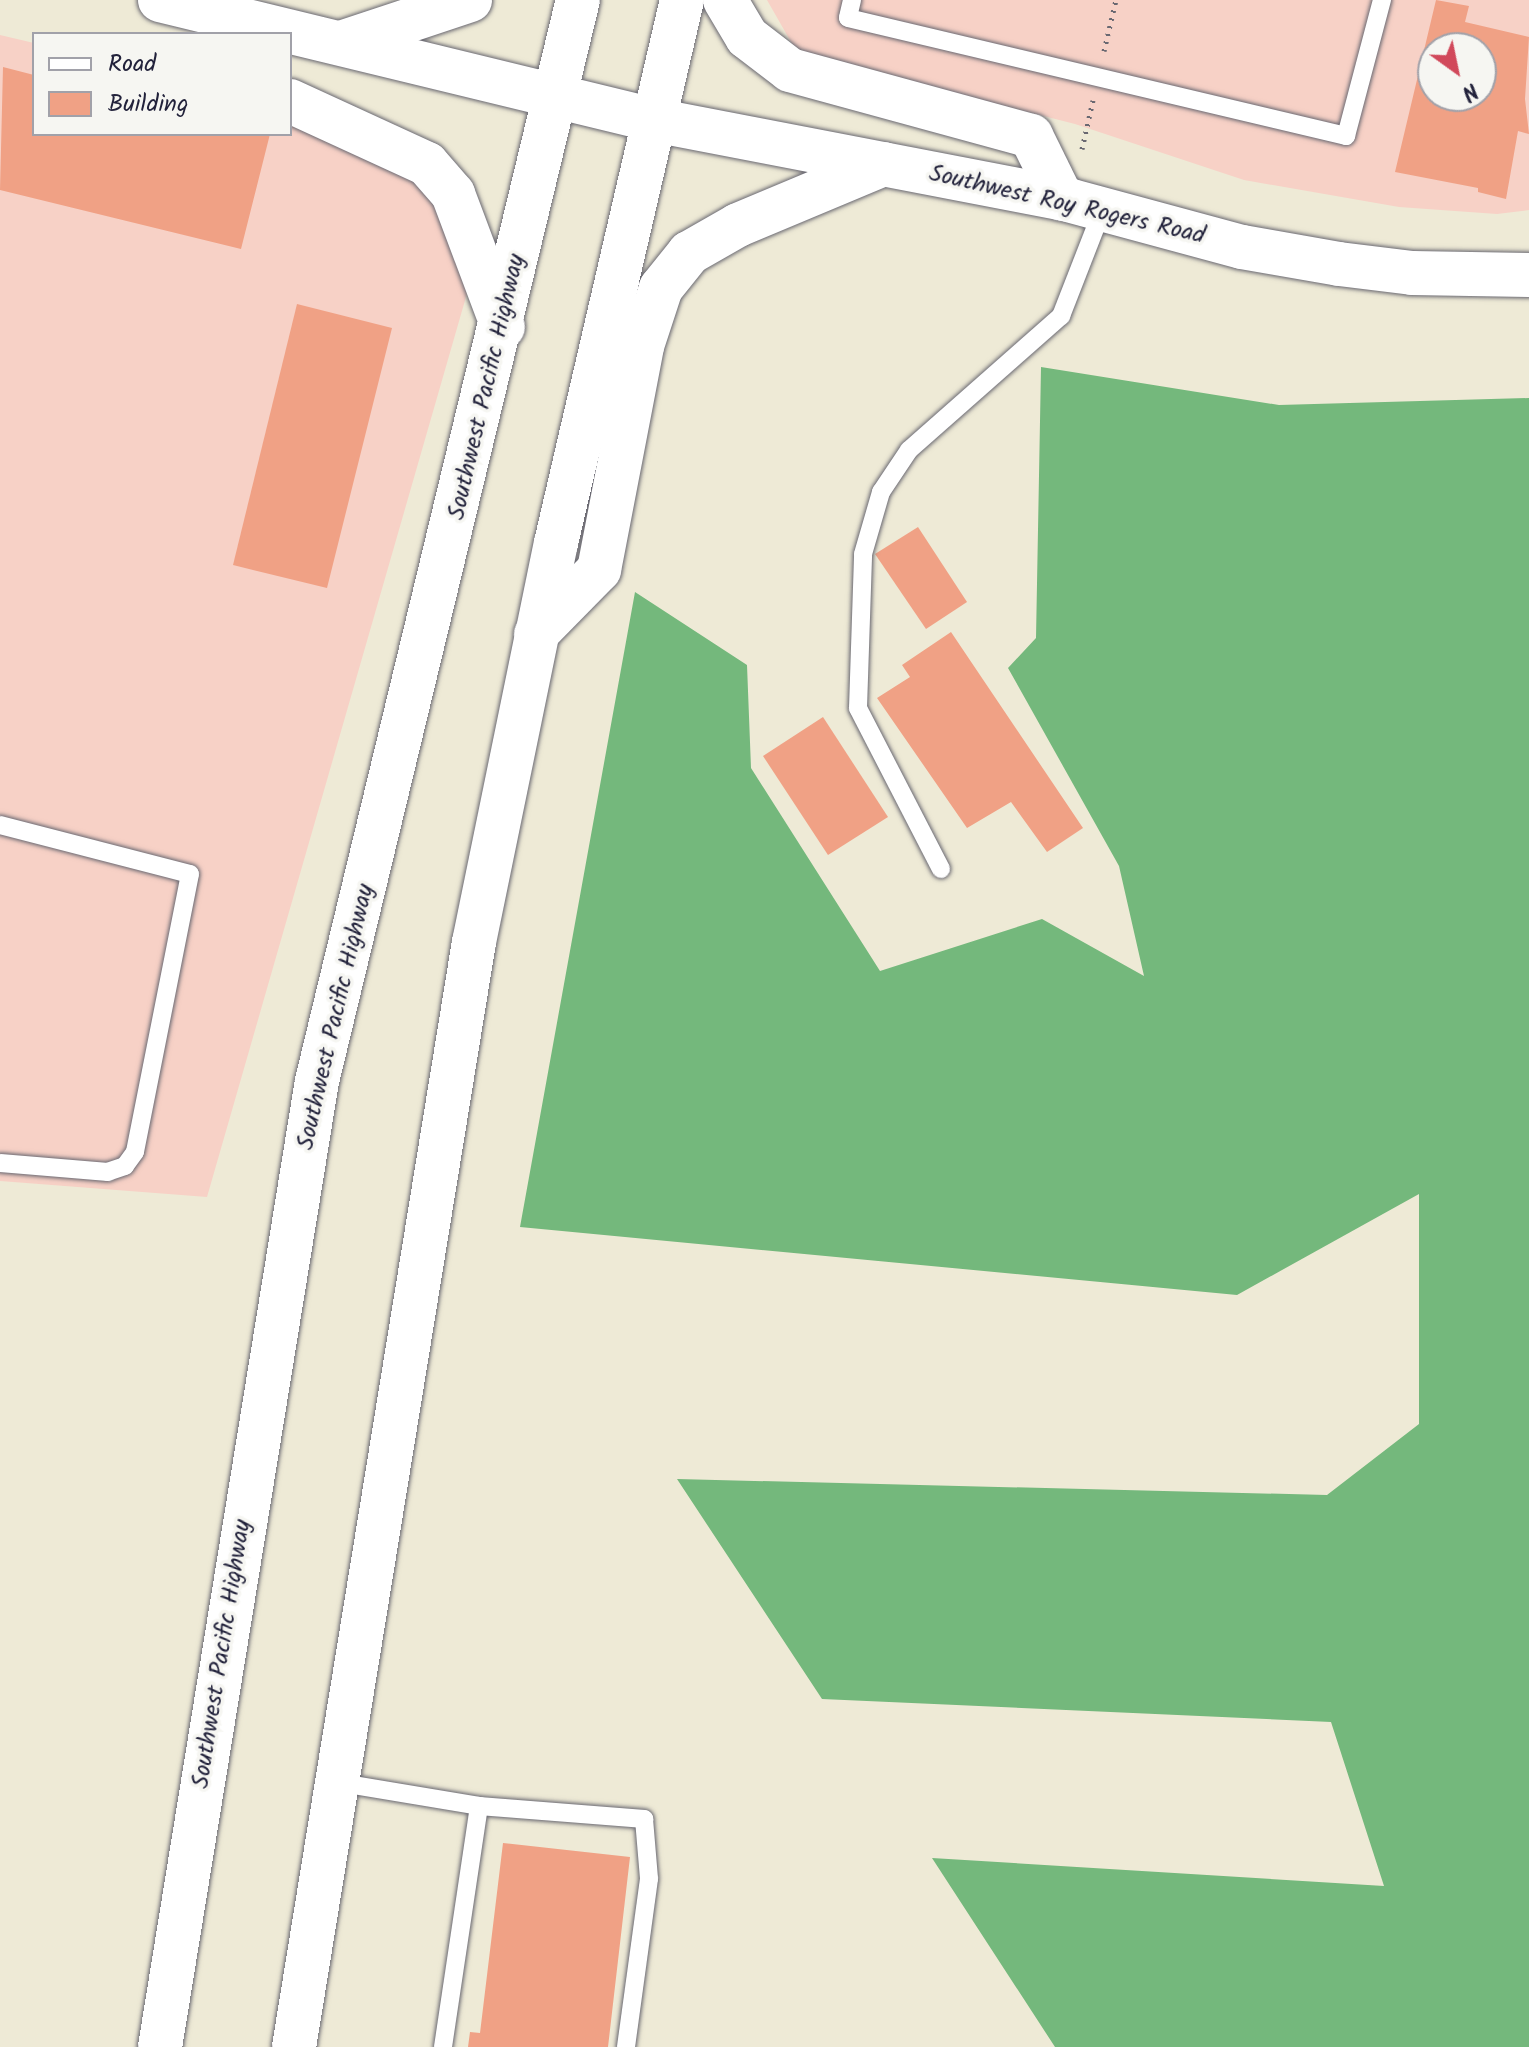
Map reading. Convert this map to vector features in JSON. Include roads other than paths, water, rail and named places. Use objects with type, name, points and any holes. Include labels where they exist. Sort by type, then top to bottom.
[{"type":"main road","points":[[161,0],[188,32]]},
{"type":"main road","name":"Southwest Roy Rogers Road","points":[[161,0],[654,120],[1082,203],[1242,247],[1412,273],[1529,275]]},
{"type":"main road","points":[[341,43],[470,0]]},
{"type":"main road","name":"Southwest Pacific Highway","points":[[160,2047],[317,1081],[503,327],[578,0]]},
{"type":"main road","points":[[294,2047],[474,942],[536,634],[682,0]]},
{"type":"main road","points":[[725,0],[747,37],[790,70],[1031,136],[1082,203]]},
{"type":"main road","points":[[292,102],[427,164],[453,194],[503,327]]},
{"type":"main road","points":[[536,634],[599,570],[642,346],[670,276],[689,253],[738,225],[884,164]]},
{"type":"lane","points":[[852,0],[848,18],[1346,136],[1382,0]]},
{"type":"lane","points":[[941,869],[858,708],[863,554],[881,492],[909,450],[1061,316],[1082,203]]},
{"type":"lane","points":[[0,825],[190,874],[135,1152],[125,1166],[108,1172],[0,1163]]},
{"type":"lane","points":[[336,1782],[479,1806],[644,1819],[649,1879],[626,2047]]},
{"type":"lane","points":[[443,2047],[479,1806]]}]
